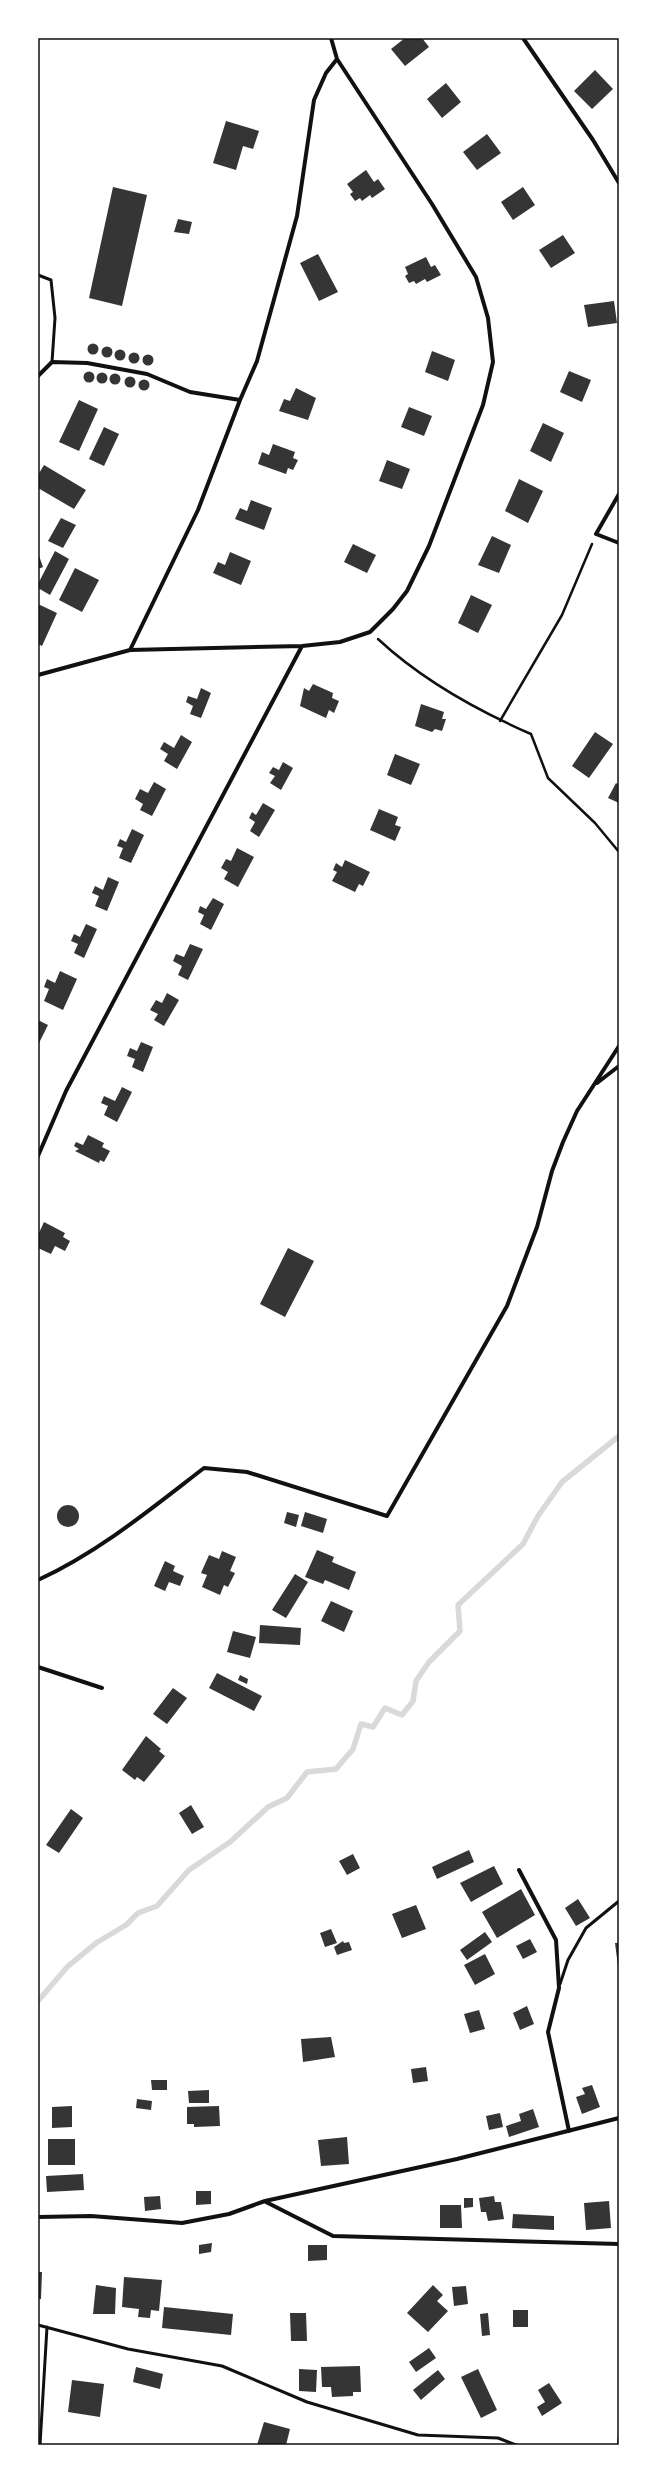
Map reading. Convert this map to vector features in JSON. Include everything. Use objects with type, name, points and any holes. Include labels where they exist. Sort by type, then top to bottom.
[{"type":"street","points":[[38,675],[130,650],[302,646],[340,642],[370,632],[407,591],[429,546],[483,405],[493,362],[488,318],[476,277],[337,59],[331,38]]},
{"type":"street","points":[[523,38],[593,140],[619,183]]},
{"type":"street","points":[[130,650],[198,510],[240,400],[257,361],[297,216],[314,100],[326,73],[337,59]]},
{"type":"street","points":[[38,376],[52,362],[88,363],[147,374],[190,392],[240,400]]},
{"type":"street","points":[[619,494],[596,534],[619,544]]},
{"type":"street","points":[[38,1156],[66,1091],[302,646]]},
{"type":"street","points":[[38,1580],[73,1563],[150,1510],[204,1468],[248,1472],[387,1516],[507,1306],[537,1227],[552,1172],[577,1111],[619,1046]]},
{"type":"street","points":[[594,1086],[619,1066]]},
{"type":"street","points":[[38,1667],[102,1688]]},
{"type":"street","points":[[519,1870],[556,1940],[559,1988],[548,2032],[569,2131]]},
{"type":"street","points":[[38,2217],[91,2216],[182,2223],[229,2214],[266,2201],[569,2131],[619,2118]]},
{"type":"street","points":[[266,2201],[333,2236],[619,2244]]},
{"type":"lane","points":[[38,275],[52,280],[55,318],[52,362]]},
{"type":"lane","points":[[559,1988],[568,1960],[586,1928],[619,1901]]},
{"type":"lane","points":[[38,2325],[128,2349],[222,2366],[307,2402],[418,2435],[498,2438],[516,2445]]},
{"type":"lane","points":[[40,2445],[47,2327]]},
{"type":"path","points":[[500,721],[562,615],[596,534]]},
{"type":"path","points":[[370,632],[406,665],[500,721],[531,734],[548,778],[594,823],[619,852]]},
{"type":"path","points":[[618,2445],[619,2437]]},
{"type":"building","points":[[405,38],[422,38],[429,47],[405,66],[391,49]]},
{"type":"building","points":[[595,70],[613,89],[592,109],[574,91]]},
{"type":"building","points":[[446,83],[461,102],[442,118],[427,99]]},
{"type":"building","points":[[226,121],[259,131],[253,149],[243,146],[236,170],[213,163]]},
{"type":"building","points":[[487,134],[501,153],[477,170],[463,152]]},
{"type":"building","points":[[366,170],[374,182],[378,179],[385,189],[372,198],[370,195],[362,201],[360,198],[355,201],[350,194],[353,192],[347,184]]},
{"type":"building","points":[[113,187],[147,195],[122,306],[89,298]]},
{"type":"building","points":[[523,187],[535,205],[513,220],[501,202]]},
{"type":"building","points":[[178,219],[192,222],[189,234],[174,232]]},
{"type":"building","points":[[563,235],[575,253],[551,268],[539,250]]},
{"type":"building","points":[[318,254],[338,292],[319,301],[300,263]]},
{"type":"building","points":[[426,257],[431,267],[435,265],[441,275],[427,282],[425,279],[416,284],[414,281],[409,283],[405,276],[408,274],[405,267]]},
{"type":"building","points":[[614,301],[617,323],[588,327],[584,305]]},
{"type":"building","points":[[91,344],[95,344],[97,345],[97,353],[91,354],[88,351],[88,347]]},
{"type":"building","points":[[105,347],[109,347],[111,348],[111,356],[105,357],[102,354],[102,350]]},
{"type":"building","points":[[118,350],[122,350],[124,351],[124,359],[118,360],[115,357],[115,353]]},
{"type":"building","points":[[432,351],[455,360],[448,381],[425,372]]},
{"type":"building","points":[[132,353],[136,353],[138,354],[138,362],[132,363],[129,360],[129,356]]},
{"type":"building","points":[[146,355],[150,355],[152,356],[152,364],[146,365],[143,362],[143,358]]},
{"type":"building","points":[[569,371],[591,380],[582,402],[560,392]]},
{"type":"building","points":[[87,372],[91,372],[93,373],[93,381],[87,382],[84,379],[84,375]]},
{"type":"building","points":[[100,373],[104,373],[106,374],[106,382],[100,383],[97,380],[97,376]]},
{"type":"building","points":[[113,374],[117,374],[119,375],[119,383],[113,384],[110,381],[110,377]]},
{"type":"building","points":[[128,377],[132,377],[134,378],[134,386],[128,387],[125,384],[125,380]]},
{"type":"building","points":[[142,380],[146,380],[148,381],[148,389],[142,390],[139,387],[139,383]]},
{"type":"building","points":[[296,388],[316,398],[308,420],[279,411],[284,399],[290,401]]},
{"type":"building","points":[[79,400],[98,409],[79,451],[59,442]]},
{"type":"building","points":[[409,407],[432,416],[424,436],[401,427]]},
{"type":"building","points":[[543,423],[564,433],[551,462],[530,451]]},
{"type":"building","points":[[104,427],[119,434],[104,466],[89,459]]},
{"type":"building","points":[[273,444],[295,452],[293,458],[298,460],[293,470],[288,468],[286,474],[258,464],[262,452],[269,455]]},
{"type":"building","points":[[387,460],[410,469],[402,489],[379,481]]},
{"type":"building","points":[[44,465],[86,490],[74,509],[38,488],[38,475]]},
{"type":"building","points":[[519,479],[543,491],[528,523],[505,511]]},
{"type":"building","points":[[251,500],[272,508],[264,530],[235,519],[240,508],[247,511]]},
{"type":"building","points":[[61,518],[76,525],[63,548],[48,541]]},
{"type":"building","points":[[492,536],[511,545],[499,573],[478,565]]},
{"type":"building","points":[[353,544],[376,555],[367,573],[344,562]]},
{"type":"building","points":[[55,551],[69,559],[50,595],[38,588],[38,584]]},
{"type":"building","points":[[230,552],[251,561],[241,585],[213,573],[218,562],[225,565]]},
{"type":"building","points":[[38,553],[43,567],[38,569]]},
{"type":"building","points":[[75,568],[99,580],[82,612],[59,600]]},
{"type":"building","points":[[471,595],[492,605],[478,633],[458,623]]},
{"type":"building","points":[[38,604],[57,613],[42,646],[38,644]]},
{"type":"building","points":[[313,684],[333,693],[332,698],[339,701],[334,713],[329,710],[326,718],[300,706],[304,688],[309,691]]},
{"type":"building","points":[[201,688],[211,693],[201,718],[190,714],[193,706],[186,702],[188,696],[197,699]]},
{"type":"building","points":[[421,704],[444,712],[442,719],[446,719],[442,731],[435,729],[432,732],[415,726]]},
{"type":"building","points":[[595,732],[613,744],[589,778],[572,766]]},
{"type":"building","points":[[181,735],[192,742],[177,769],[164,761],[168,754],[160,749],[164,742],[174,748]]},
{"type":"building","points":[[395,754],[420,764],[411,785],[387,775]]},
{"type":"building","points":[[283,762],[293,768],[281,790],[270,783],[275,776],[269,773],[273,767],[279,770]]},
{"type":"building","points":[[154,782],[166,789],[152,816],[140,810],[143,804],[135,799],[140,789],[148,793]]},
{"type":"building","points":[[616,783],[619,785],[619,803],[608,798]]},
{"type":"building","points":[[263,803],[275,810],[259,837],[250,831],[255,822],[249,818],[252,812],[256,815]]},
{"type":"building","points":[[379,809],[398,817],[395,825],[401,827],[395,841],[370,830]]},
{"type":"building","points":[[132,829],[144,835],[131,863],[119,858],[123,848],[117,846],[120,839],[126,842]]},
{"type":"building","points":[[237,848],[254,857],[238,887],[224,879],[228,872],[221,868],[226,859],[231,861]]},
{"type":"building","points":[[345,860],[370,872],[363,886],[359,884],[355,892],[332,881],[337,872],[333,870],[336,863],[342,867]]},
{"type":"building","points":[[108,877],[119,882],[107,911],[95,906],[99,896],[92,893],[95,886],[103,890]]},
{"type":"building","points":[[213,898],[224,904],[211,930],[200,924],[204,915],[198,912],[200,906],[206,909]]},
{"type":"building","points":[[86,924],[97,929],[84,958],[74,953],[78,944],[71,941],[74,934],[80,937]]},
{"type":"building","points":[[190,944],[203,949],[188,980],[178,975],[182,966],[173,961],[176,954],[184,957]]},
{"type":"building","points":[[60,971],[77,979],[63,1010],[44,1001],[49,989],[44,987],[47,979],[55,983]]},
{"type":"building","points":[[167,993],[179,1000],[164,1026],[154,1020],[158,1014],[150,1010],[156,1000],[162,1003]]},
{"type":"building","points":[[38,1020],[48,1025],[38,1045]]},
{"type":"building","points":[[141,1042],[153,1047],[143,1072],[132,1067],[135,1059],[127,1056],[130,1048],[137,1051]]},
{"type":"building","points":[[122,1087],[132,1092],[117,1122],[104,1115],[108,1106],[101,1103],[104,1096],[115,1101]]},
{"type":"building","points":[[88,1135],[104,1143],[102,1147],[110,1151],[104,1162],[100,1160],[99,1163],[75,1151],[79,1149],[74,1146],[76,1142],[83,1145]]},
{"type":"building","points":[[44,1222],[65,1233],[63,1237],[70,1241],[65,1251],[55,1246],[51,1254],[38,1248],[38,1235]]},
{"type":"building","points":[[288,1248],[314,1261],[285,1317],[260,1304]]},
{"type":"building","points":[[68,1505],[76,1508],[79,1516],[76,1524],[68,1527],[60,1524],[57,1516],[60,1508]]},
{"type":"building","points":[[287,1512],[299,1515],[296,1527],[284,1523]]},
{"type":"building","points":[[305,1512],[327,1519],[323,1533],[301,1526]]},
{"type":"building","points":[[317,1550],[334,1557],[332,1562],[356,1572],[349,1590],[325,1580],[323,1584],[305,1577]]},
{"type":"building","points":[[222,1551],[236,1557],[230,1571],[235,1573],[228,1587],[224,1585],[220,1595],[202,1587],[207,1575],[201,1573],[209,1555],[219,1559]]},
{"type":"building","points":[[165,1561],[175,1566],[173,1571],[184,1576],[180,1586],[169,1582],[165,1591],[154,1586]]},
{"type":"building","points":[[295,1574],[308,1582],[286,1618],[272,1610]]},
{"type":"building","points":[[331,1601],[353,1611],[344,1632],[321,1621]]},
{"type":"building","points":[[260,1625],[301,1628],[300,1645],[259,1643]]},
{"type":"building","points":[[233,1631],[256,1637],[250,1658],[227,1652]]},
{"type":"building","points":[[217,1673],[262,1696],[254,1711],[209,1688]]},
{"type":"building","points":[[240,1675],[248,1679],[247,1684],[238,1680]]},
{"type":"building","points":[[173,1688],[187,1698],[167,1724],[153,1714]]},
{"type":"building","points":[[146,1736],[161,1749],[159,1751],[165,1756],[144,1782],[137,1777],[135,1780],[122,1770]]},
{"type":"building","points":[[191,1805],[204,1827],[192,1834],[179,1813]]},
{"type":"building","points":[[71,1809],[83,1818],[59,1853],[46,1845]]},
{"type":"building","points":[[469,1850],[474,1862],[437,1879],[432,1867]]},
{"type":"building","points":[[353,1854],[360,1868],[347,1875],[339,1861]]},
{"type":"building","points":[[494,1866],[503,1884],[471,1902],[460,1883]]},
{"type":"building","points":[[521,1889],[535,1915],[497,1938],[482,1912]]},
{"type":"building","points":[[578,1899],[590,1918],[576,1926],[565,1908]]},
{"type":"building","points":[[416,1905],[426,1929],[402,1938],[392,1914]]},
{"type":"building","points":[[331,1929],[337,1943],[325,1947],[320,1933]]},
{"type":"building","points":[[485,1932],[492,1942],[467,1960],[460,1950]]},
{"type":"building","points":[[530,1939],[537,1952],[523,1959],[516,1946]]},
{"type":"building","points":[[343,1941],[344,1943],[349,1942],[352,1950],[337,1955],[334,1947]]},
{"type":"building","points":[[615,1943],[619,1943],[619,1966],[618,1966]]},
{"type":"building","points":[[485,1954],[495,1974],[475,1985],[464,1965]]},
{"type":"building","points":[[527,2006],[534,2024],[520,2030],[513,2013]]},
{"type":"building","points":[[479,2010],[485,2029],[470,2033],[464,2014]]},
{"type":"building","points":[[331,2037],[335,2057],[303,2062],[301,2039]]},
{"type":"building","points":[[426,2067],[428,2081],[413,2083],[411,2069]]},
{"type":"building","points":[[151,2080],[167,2080],[167,2090],[152,2090]]},
{"type":"building","points":[[592,2085],[600,2107],[582,2114],[576,2097],[585,2094],[582,2088]]},
{"type":"building","points":[[209,2090],[209,2103],[189,2103],[188,2091]]},
{"type":"building","points":[[137,2099],[152,2101],[151,2110],[136,2108]]},
{"type":"building","points":[[72,2106],[72,2127],[52,2128],[52,2107]]},
{"type":"building","points":[[219,2106],[220,2126],[194,2127],[194,2124],[187,2124],[187,2107]]},
{"type":"building","points":[[533,2109],[539,2127],[509,2137],[506,2126],[521,2121],[519,2114]]},
{"type":"building","points":[[500,2113],[503,2127],[489,2130],[486,2116]]},
{"type":"building","points":[[347,2137],[349,2164],[321,2166],[318,2140]]},
{"type":"building","points":[[48,2139],[75,2139],[75,2165],[48,2165]]},
{"type":"building","points":[[83,2174],[84,2190],[47,2192],[46,2176]]},
{"type":"building","points":[[196,2191],[211,2191],[211,2204],[196,2205]]},
{"type":"building","points":[[160,2196],[161,2209],[145,2211],[144,2197]]},
{"type":"building","points":[[494,2196],[495,2202],[501,2202],[504,2219],[488,2221],[486,2212],[481,2212],[479,2198]]},
{"type":"building","points":[[464,2198],[473,2198],[473,2207],[464,2208]]},
{"type":"building","points":[[609,2201],[611,2228],[586,2230],[584,2203]]},
{"type":"building","points":[[440,2205],[461,2205],[462,2228],[440,2228]]},
{"type":"building","points":[[513,2214],[554,2216],[554,2230],[512,2228]]},
{"type":"building","points":[[212,2243],[211,2252],[199,2254],[199,2245]]},
{"type":"building","points":[[308,2245],[327,2245],[327,2260],[308,2261]]},
{"type":"building","points":[[38,2272],[42,2272],[41,2299],[38,2299]]},
{"type":"building","points":[[124,2277],[162,2280],[159,2311],[151,2310],[150,2318],[138,2317],[139,2309],[122,2307]]},
{"type":"building","points":[[96,2285],[116,2288],[115,2314],[93,2314]]},
{"type":"building","points":[[433,2285],[443,2295],[437,2301],[448,2311],[428,2332],[407,2313]]},
{"type":"building","points":[[466,2286],[468,2304],[454,2306],[452,2287]]},
{"type":"building","points":[[164,2307],[233,2314],[231,2335],[162,2328]]},
{"type":"building","points":[[513,2310],[528,2310],[528,2327],[513,2327]]},
{"type":"building","points":[[290,2313],[306,2313],[307,2341],[291,2341]]},
{"type":"building","points":[[488,2313],[490,2335],[482,2336],[480,2314]]},
{"type":"building","points":[[429,2348],[436,2358],[416,2372],[409,2362]]},
{"type":"building","points":[[360,2366],[361,2392],[353,2392],[353,2396],[332,2397],[331,2387],[322,2387],[321,2367]]},
{"type":"building","points":[[136,2367],[163,2374],[160,2389],[133,2382]]},
{"type":"building","points":[[299,2369],[317,2370],[316,2392],[299,2391]]},
{"type":"building","points":[[478,2369],[497,2410],[481,2418],[461,2377]]},
{"type":"building","points":[[438,2370],[445,2379],[421,2400],[413,2390]]},
{"type":"building","points":[[72,2380],[104,2384],[100,2417],[68,2412]]},
{"type":"building","points":[[549,2383],[562,2403],[542,2416],[537,2407],[545,2402],[538,2390]]},
{"type":"building","points":[[264,2422],[290,2429],[286,2445],[257,2445]]},
{"type":"waterway","points":[[38,2001],[68,1966],[96,1943],[126,1925],[138,1913],[157,1906],[189,1870],[230,1842],[268,1807],[287,1798],[307,1772],[336,1769],[353,1749],[361,1724],[373,1727],[385,1708],[402,1715],[413,1701],[416,1681],[429,1662],[460,1631],[458,1605],[523,1544],[538,1516],[562,1482],[619,1436]]}]
